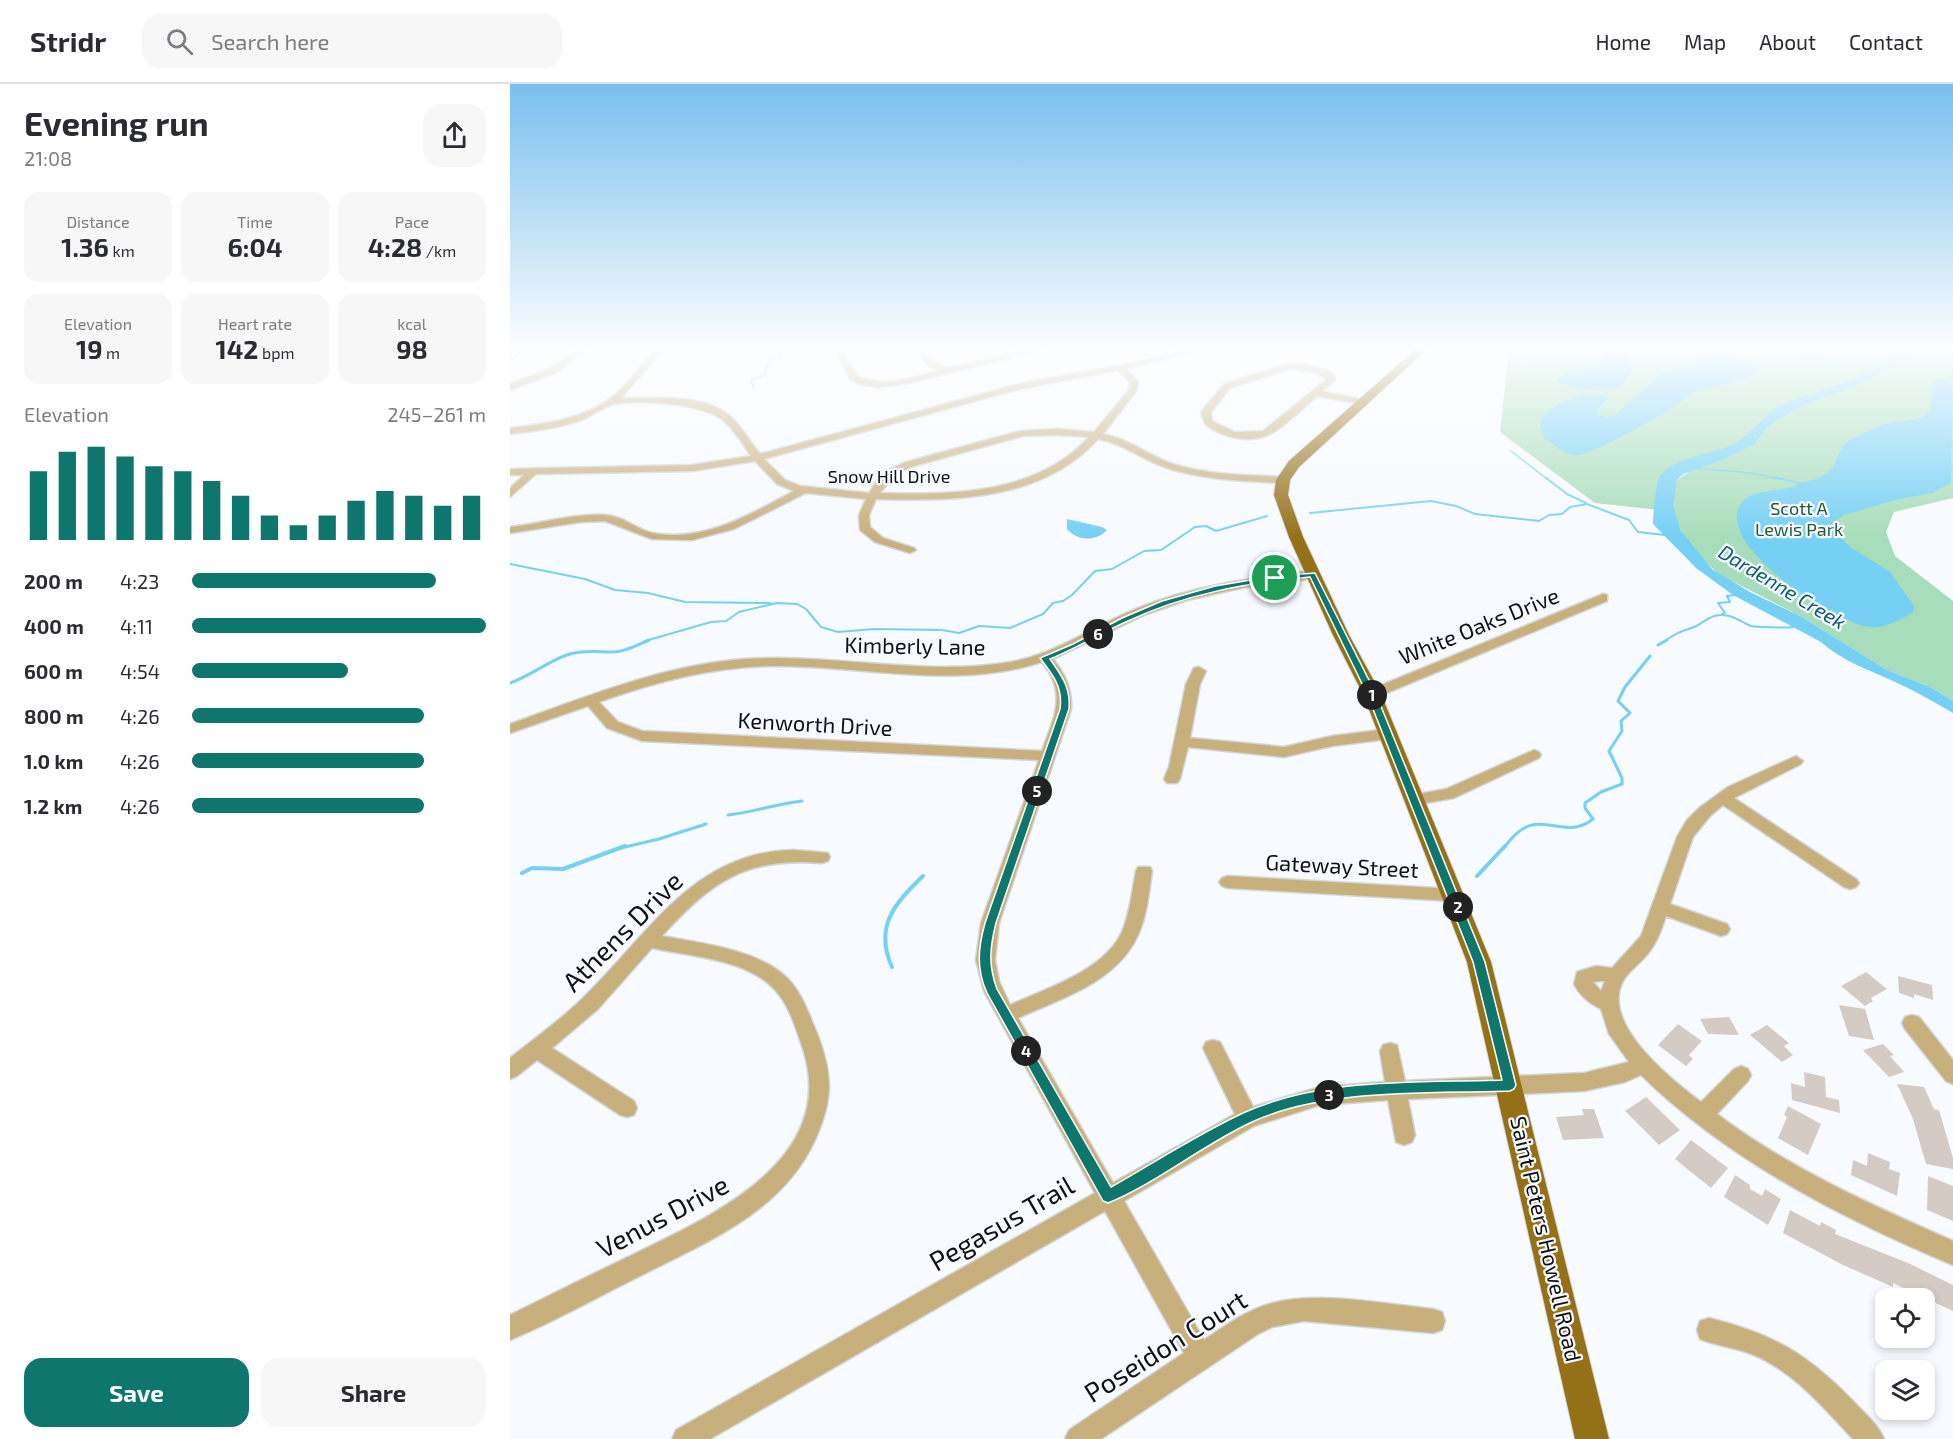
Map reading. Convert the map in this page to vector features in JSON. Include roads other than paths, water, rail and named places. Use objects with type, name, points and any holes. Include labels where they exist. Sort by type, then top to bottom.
[{"type":"main road","points":[[1283,480],[1294,464],[1350,413]]},
{"type":"main road","name":"Saint Peters Howell Road","points":[[1283,480],[1281,495],[1312,575],[1372,694],[1485,980],[1592,1439]]},
{"type":"street","points":[[510,431],[566,421],[589,413]]},
{"type":"street","name":"Snow Hill Drive","points":[[721,413],[728,419],[779,481],[802,491],[835,495],[966,493],[1019,484],[1063,466],[1113,413]]},
{"type":"street","points":[[510,472],[692,468],[760,458],[878,425],[936,413]]},
{"type":"street","points":[[1206,413],[1208,422],[1228,433],[1242,436],[1261,435],[1270,431],[1292,413]]},
{"type":"street","points":[[910,550],[879,540],[867,532],[862,523],[873,495],[882,481],[900,467],[1013,435],[1041,431],[1093,436],[1116,440],[1154,460],[1188,470],[1217,475],[1283,480]]},
{"type":"street","points":[[510,494],[534,471]]},
{"type":"street","points":[[510,530],[602,518],[619,520],[650,536],[671,538],[695,536],[732,527],[802,491]]},
{"type":"street","name":"Kimberly Lane","points":[[510,729],[677,674],[738,663],[763,662],[961,671],[1003,667],[1045,658],[1076,646],[1124,619],[1172,601],[1232,585],[1312,575]]},
{"type":"street","name":"White Oaks Drive","points":[[1372,694],[1603,598]]},
{"type":"street","points":[[1045,658],[1062,681],[1065,700],[1062,719],[985,943],[986,975],[1006,1015],[1200,1357]]},
{"type":"street","points":[[1172,779],[1193,684],[1199,671]]},
{"type":"street","name":"Kenworth Drive","points":[[592,701],[606,722],[628,732],[642,735],[1049,756]]},
{"type":"street","points":[[1181,742],[1284,752],[1332,741],[1388,734]]},
{"type":"street","points":[[1414,800],[1449,794],[1534,755]]},
{"type":"street","points":[[1796,761],[1707,808],[1689,829],[1646,944],[1615,976],[1610,994],[1610,1005],[1618,1032],[1644,1064],[1701,1116],[1734,1141],[1781,1171],[1953,1253]]},
{"type":"street","points":[[1724,798],[1850,883]]},
{"type":"street","name":"Athens Drive","points":[[510,1070],[590,1004],[683,904],[710,883],[748,862],[781,856],[822,857]]},
{"type":"street","points":[[1006,1015],[1082,979],[1109,963],[1130,934],[1144,871]]},
{"type":"street","name":"Gateway Street","points":[[1228,882],[1453,895]]},
{"type":"street","points":[[1660,907],[1721,929]]},
{"type":"street","name":"Venus Drive","points":[[510,1328],[687,1240],[742,1210],[776,1179],[789,1163],[801,1145],[817,1108],[820,1088],[815,1055],[791,997],[775,977],[752,965],[648,940]]},
{"type":"street","points":[[1610,1005],[1595,997],[1583,984],[1584,977],[1591,974],[1608,973],[1615,976]]},
{"type":"street","points":[[1912,1023],[1953,1075]]},
{"type":"street","points":[[537,1048],[627,1108]]},
{"type":"street","points":[[1213,1048],[1248,1118]]},
{"type":"street","points":[[1390,1051],[1404,1135]]},
{"type":"street","name":"Pegasus Trail","points":[[685,1439],[1248,1118],[1320,1096],[1584,1082],[1607,1078],[1644,1064]]},
{"type":"street","points":[[1701,1116],[1741,1075]]},
{"type":"street","name":"Poseidon Court","points":[[1078,1439],[1249,1325],[1287,1311],[1304,1309],[1433,1321]]},
{"type":"street","points":[[1709,1330],[1759,1344],[1776,1353],[1810,1378],[1871,1439]]},
{"type":"water","points":[[1546,413],[1597,413],[1607,417],[1618,413],[1663,413],[1617,439],[1577,455],[1567,453],[1544,439],[1541,428],[1541,420]]},
{"type":"water","points":[[1789,413],[1769,426],[1754,445],[1725,459],[1683,474],[1677,480],[1673,506],[1681,531],[1712,569],[1750,592],[1802,617],[1887,670],[1930,687],[1953,701],[1953,713],[1910,689],[1847,660],[1821,642],[1733,595],[1696,568],[1653,524],[1658,482],[1665,471],[1683,460],[1737,442],[1768,414]]},
{"type":"water","points":[[1927,413],[1952,413],[1951,483],[1932,493],[1899,499],[1844,515],[1831,524],[1850,547],[1890,572],[1914,606],[1913,612],[1881,627],[1870,627],[1854,622],[1832,612],[1782,579],[1760,560],[1744,540],[1737,521],[1741,504],[1746,499],[1760,493],[1797,485],[1795,482],[1805,482],[1821,477],[1830,471],[1841,449],[1850,440],[1884,424],[1922,417]]},
{"type":"water","points":[[1067,519],[1107,530],[1098,537],[1081,538],[1067,529]]},
{"type":"waterway","points":[[1511,451],[1547,479]]},
{"type":"waterway","points":[[1691,468],[1752,473],[1780,479]]},
{"type":"waterway","points":[[1545,477],[1567,494],[1586,503]]},
{"type":"waterway","points":[[1772,477],[1795,482]]},
{"type":"waterway","points":[[1310,513],[1431,501],[1456,506],[1475,514],[1539,521],[1549,515],[1562,514],[1570,507],[1587,504],[1629,520],[1638,532],[1665,535]]},
{"type":"waterway","points":[[645,641],[711,622],[726,621],[739,612],[777,603],[797,604],[806,609],[821,627],[838,632],[874,629],[942,630],[959,633],[979,626],[1010,628],[1043,614],[1053,603],[1063,601],[1072,595],[1095,571],[1112,569],[1144,551],[1161,550],[1195,527],[1206,526],[1216,531],[1267,516]]},
{"type":"waterway","points":[[510,564],[585,579],[615,590],[648,593],[685,602],[770,603]]},
{"type":"waterway","points":[[1722,614],[1725,613],[1718,603],[1730,602],[1727,596],[1736,595]]},
{"type":"waterway","points":[[1665,641],[1716,615],[1728,616],[1751,626],[1793,627]]},
{"type":"waterway","points":[[510,683],[570,654],[618,652],[649,640]]},
{"type":"waterway","points":[[1658,645],[1667,640]]},
{"type":"waterway","points":[[1504,848],[1516,834],[1528,826],[1538,824],[1570,828],[1581,826],[1593,819],[1585,808],[1585,803],[1601,792],[1622,784],[1622,778],[1609,751],[1622,731],[1621,721],[1630,713],[1618,701],[1625,687],[1650,656]]},
{"type":"waterway","points":[[728,815],[802,801]]},
{"type":"waterway","points":[[621,848],[706,824]]},
{"type":"waterway","points":[[522,873],[532,868],[563,869],[625,846]]},
{"type":"waterway","points":[[1477,876],[1505,846]]},
{"type":"waterway","points":[[892,967],[887,953],[886,928],[903,896],[923,876]]},
{"type":"park label","name":"Scott A Lewis Park","points":[[1799,519]]},
{"type":"water label","name":"Dardenne Creek","points":[[1782,587]]}]
